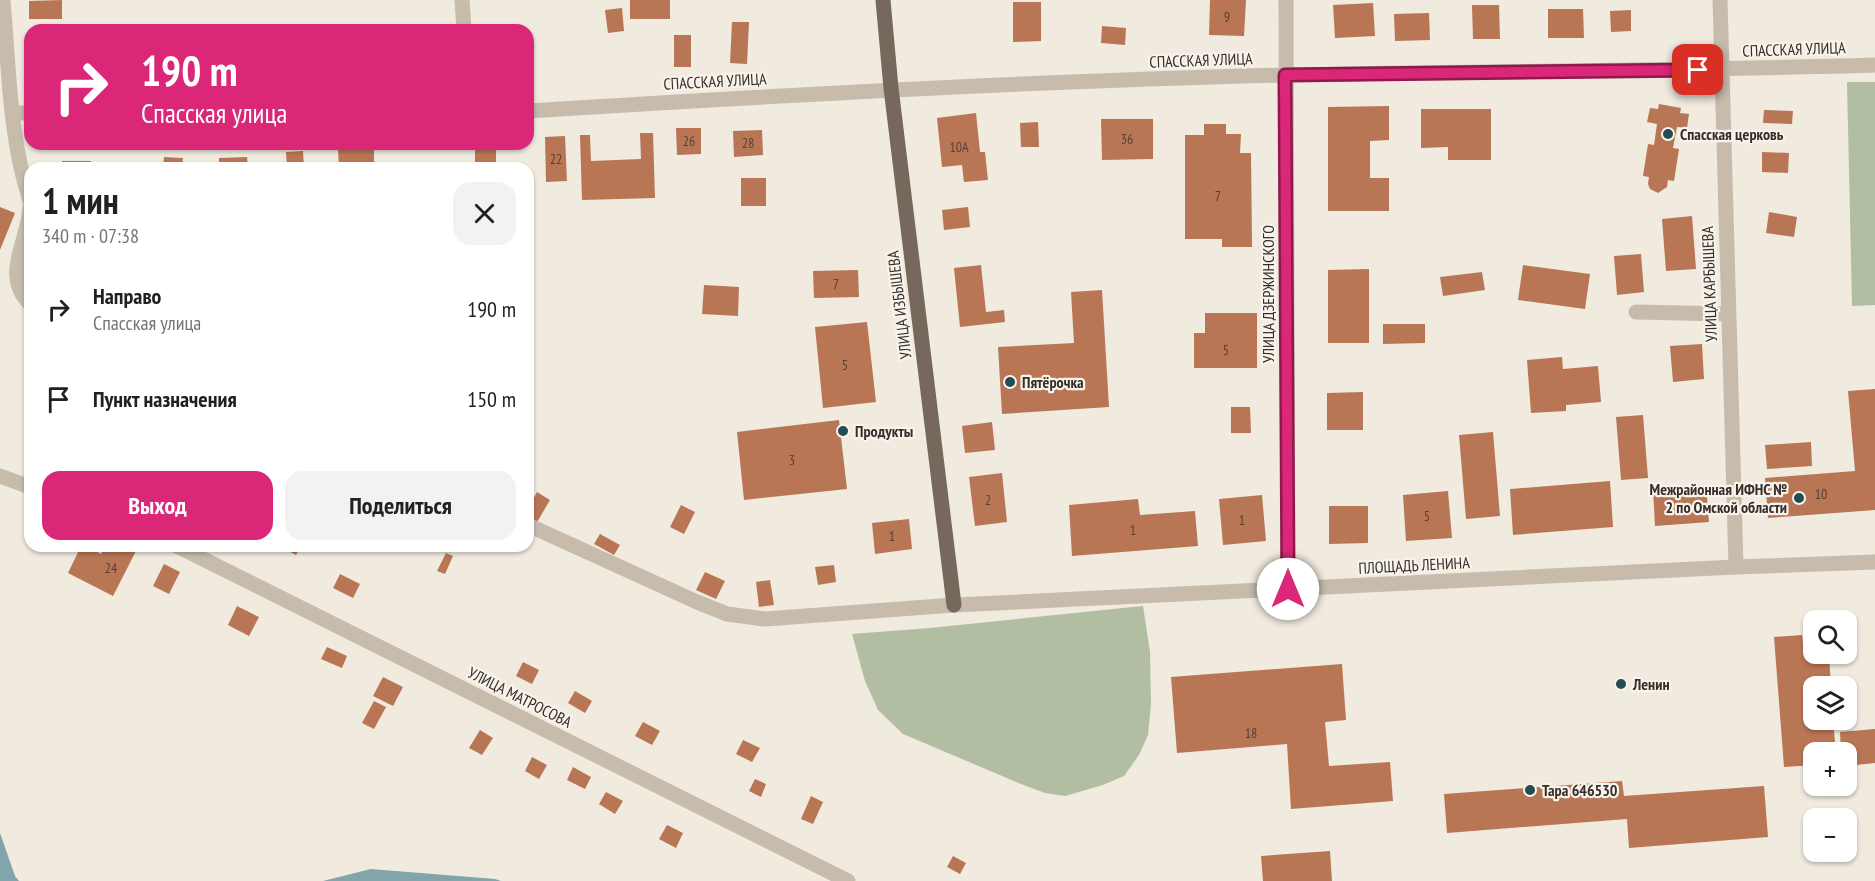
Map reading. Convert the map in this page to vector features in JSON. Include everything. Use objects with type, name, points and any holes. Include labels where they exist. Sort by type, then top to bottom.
[{"type":"main road","name":"УЛИЦА ИЗБЫШЕВА","points":[[883,0],[891,88],[954,605]]},
{"type":"street","points":[[3,0],[14,136],[24,183]]},
{"type":"street","points":[[462,0],[464,24]]},
{"type":"street","name":"УЛИЦА ДЗЕРЖИНСКОГО","points":[[1286,0],[1288,589]]},
{"type":"street","name":"УЛИЦА КАРБЫШЕВА","points":[[1720,0],[1736,567]]},
{"type":"street","name":"СПАССКАЯ УЛИЦА","points":[[534,111],[891,88],[1285,75],[1721,70],[1875,65]]},
{"type":"street","points":[[13,113],[24,113]]},
{"type":"street","points":[[24,238],[16,268],[21,294],[24,297]]},
{"type":"street","points":[[1636,312],[1728,314]]},
{"type":"street","points":[[0,476],[24,485]]},
{"type":"street","name":"ПЛОЩАДЬ ЛЕНИНА","points":[[534,528],[727,614],[765,619],[954,605],[1875,562]]},
{"type":"street","name":"УЛИЦА МАТРОСОВА","points":[[189,552],[848,881]]},
{"type":"green space","points":[[1847,82],[1875,82],[1875,305],[1852,306]]},
{"type":"green space","points":[[1143,606],[1150,652],[1151,704],[1148,735],[1139,755],[1124,776],[1065,796],[1045,793],[1021,784],[903,734],[878,710],[865,681],[852,634],[930,628]]},
{"type":"water","points":[[0,833],[15,876],[19,881],[0,881]]},
{"type":"water","points":[[371,869],[495,879],[501,881],[323,881]]},
{"type":"building","points":[[62,0],[62,19],[29,19],[29,1]]},
{"type":"building","points":[[630,0],[670,0],[670,19],[630,19]]},
{"type":"building","points":[[1210,0],[1246,0],[1244,36],[1209,35]]},
{"type":"building","points":[[1013,2],[1041,2],[1041,41],[1013,42]]},
{"type":"building","points":[[1373,3],[1375,36],[1335,38],[1333,5]]},
{"type":"building","points":[[1472,5],[1499,5],[1500,39],[1473,39]]},
{"type":"building","points":[[622,8],[624,31],[608,33],[605,10]]},
{"type":"building","points":[[1548,9],[1583,9],[1584,38],[1548,38]]},
{"type":"building","points":[[1631,10],[1631,31],[1611,32],[1610,11]]},
{"type":"building","points":[[1429,13],[1430,40],[1395,41],[1394,14]]},
{"type":"building","points":[[732,22],[749,22],[747,64],[730,63]]},
{"type":"building","points":[[1102,26],[1126,28],[1125,45],[1101,43]]},
{"type":"building","points":[[674,35],[691,35],[691,67],[674,67]]},
{"type":"building","points":[[1659,104],[1681,108],[1680,113],[1689,114],[1687,128],[1677,127],[1673,148],[1679,149],[1674,181],[1668,180],[1667,187],[1658,193],[1650,189],[1649,177],[1643,176],[1648,144],[1654,145],[1657,124],[1647,122],[1650,108],[1658,109]]},
{"type":"building","points":[[1389,106],[1389,140],[1370,141],[1370,178],[1389,178],[1389,211],[1328,211],[1328,107]]},
{"type":"building","points":[[1421,109],[1491,109],[1491,160],[1448,160],[1448,147],[1421,148]]},
{"type":"building","points":[[1764,110],[1793,111],[1792,124],[1763,123]]},
{"type":"building","points":[[976,113],[980,152],[985,152],[988,180],[964,182],[962,165],[942,167],[937,118]]},
{"type":"building","points":[[1101,119],[1153,119],[1153,159],[1102,160]]},
{"type":"building","points":[[1038,122],[1039,147],[1021,147],[1020,123]]},
{"type":"building","points":[[1204,124],[1226,124],[1226,134],[1241,134],[1240,153],[1251,153],[1252,247],[1222,247],[1222,239],[1185,239],[1185,135],[1204,135]]},
{"type":"building","points":[[676,128],[701,128],[701,154],[677,155]]},
{"type":"building","points":[[762,130],[763,155],[734,157],[733,131]]},
{"type":"building","points":[[640,133],[653,133],[655,198],[582,200],[580,135],[590,135],[591,161],[641,159]]},
{"type":"building","points":[[565,136],[567,181],[546,182],[545,137]]},
{"type":"building","points":[[338,150],[374,150],[374,162],[339,162]]},
{"type":"building","points":[[475,150],[496,150],[496,162],[475,162]]},
{"type":"building","points":[[303,151],[304,162],[287,162],[286,152]]},
{"type":"building","points":[[1762,152],[1789,153],[1788,173],[1762,172]]},
{"type":"building","points":[[164,157],[183,158],[183,162],[164,162]]},
{"type":"building","points":[[247,157],[247,162],[219,162],[219,158]]},
{"type":"building","points":[[62,161],[91,161],[91,162]]},
{"type":"building","points":[[741,178],[766,178],[766,206],[741,206]]},
{"type":"building","points":[[0,207],[15,213],[0,250]]},
{"type":"building","points":[[968,207],[970,227],[944,230],[942,210]]},
{"type":"building","points":[[1769,212],[1797,217],[1794,237],[1766,233]]},
{"type":"building","points":[[1692,216],[1696,269],[1666,271],[1662,219]]},
{"type":"building","points":[[1641,254],[1644,292],[1617,295],[1614,256]]},
{"type":"building","points":[[981,265],[986,312],[1004,310],[1005,322],[960,327],[954,268]]},
{"type":"building","points":[[1523,265],[1590,274],[1585,309],[1518,300]]},
{"type":"building","points":[[1369,269],[1369,343],[1328,343],[1328,270]]},
{"type":"building","points":[[858,270],[859,297],[814,298],[813,271]]},
{"type":"building","points":[[1482,272],[1485,290],[1443,296],[1440,277]]},
{"type":"building","points":[[704,285],[739,287],[738,316],[702,314]]},
{"type":"building","points":[[1102,290],[1109,407],[1002,414],[998,347],[1074,343],[1071,292]]},
{"type":"building","points":[[1205,313],[1257,313],[1257,368],[1194,368],[1194,333],[1205,333]]},
{"type":"building","points":[[867,322],[876,402],[823,408],[815,327]]},
{"type":"building","points":[[1383,324],[1425,324],[1425,343],[1383,344]]},
{"type":"building","points":[[1702,344],[1704,379],[1673,382],[1670,346]]},
{"type":"building","points":[[1562,357],[1563,369],[1598,366],[1601,402],[1566,405],[1566,411],[1531,413],[1527,360]]},
{"type":"building","points":[[1875,389],[1875,510],[1768,518],[1765,478],[1855,471],[1848,391]]},
{"type":"building","points":[[1363,392],[1363,430],[1327,430],[1327,393]]},
{"type":"building","points":[[1231,407],[1250,407],[1251,433],[1231,433]]},
{"type":"building","points":[[1643,415],[1648,478],[1621,480],[1616,417]]},
{"type":"building","points":[[839,420],[847,489],[744,500],[737,432]]},
{"type":"building","points":[[992,422],[995,450],[965,453],[962,426]]},
{"type":"building","points":[[1493,432],[1500,516],[1466,519],[1459,435]]},
{"type":"building","points":[[1811,442],[1812,466],[1767,469],[1765,445]]},
{"type":"building","points":[[1002,473],[1007,522],[975,526],[969,477]]},
{"type":"building","points":[[1610,481],[1613,527],[1513,535],[1510,489]]},
{"type":"building","points":[[1706,485],[1709,522],[1655,526],[1653,489]]},
{"type":"building","points":[[1448,491],[1452,538],[1406,541],[1403,495]]},
{"type":"building","points":[[537,492],[550,500],[536,524],[534,523],[534,498]]},
{"type":"building","points":[[1262,495],[1266,541],[1223,545],[1219,499]]},
{"type":"building","points":[[1138,499],[1140,515],[1195,511],[1198,546],[1072,556],[1069,505]]},
{"type":"building","points":[[681,505],[695,512],[684,534],[670,527]]},
{"type":"building","points":[[1329,506],[1368,506],[1368,543],[1329,544]]},
{"type":"building","points":[[909,519],[912,549],[875,554],[872,523]]},
{"type":"building","points":[[600,534],[620,545],[614,555],[594,544]]},
{"type":"building","points":[[78,552],[101,554],[102,552],[135,552],[113,596],[68,573]]},
{"type":"building","points":[[446,553],[453,556],[445,574],[437,571]]},
{"type":"building","points":[[164,564],[180,572],[169,594],[153,586]]},
{"type":"building","points":[[834,565],[836,582],[818,585],[815,567]]},
{"type":"building","points":[[705,572],[725,581],[716,599],[696,590]]},
{"type":"building","points":[[340,574],[360,584],[353,598],[333,588]]},
{"type":"building","points":[[770,580],[774,605],[759,607],[756,582]]},
{"type":"building","points":[[237,606],[259,617],[249,636],[228,625]]},
{"type":"building","points":[[1802,635],[1803,664],[1830,664],[1830,676],[1803,676],[1803,730],[1834,730],[1835,742],[1803,742],[1803,766],[1784,767],[1774,637]]},
{"type":"building","points":[[327,647],[347,656],[342,668],[321,659]]},
{"type":"building","points":[[523,662],[539,670],[532,684],[516,676]]},
{"type":"building","points":[[1342,664],[1346,720],[1325,722],[1329,766],[1390,762],[1393,801],[1291,809],[1287,744],[1177,753],[1171,677]]},
{"type":"building","points":[[383,677],[403,687],[393,706],[373,696]]},
{"type":"building","points":[[575,691],[592,701],[585,713],[568,703]]},
{"type":"building","points":[[374,701],[386,707],[374,729],[362,723]]},
{"type":"building","points":[[643,722],[660,731],[652,745],[635,736]]},
{"type":"building","points":[[1875,729],[1875,763],[1857,765],[1857,742],[1840,742],[1840,732]]},
{"type":"building","points":[[480,730],[493,738],[482,755],[469,748]]},
{"type":"building","points":[[743,740],[760,748],[752,762],[736,754]]},
{"type":"building","points":[[532,757],[547,765],[539,779],[525,771]]},
{"type":"building","points":[[573,767],[591,777],[585,789],[567,780]]},
{"type":"building","points":[[755,779],[766,784],[761,797],[749,791]]},
{"type":"building","points":[[1622,781],[1624,796],[1764,786],[1768,837],[1629,848],[1627,819],[1447,833],[1444,794]]},
{"type":"building","points":[[606,792],[623,801],[615,814],[599,804]]},
{"type":"building","points":[[811,796],[823,802],[813,824],[801,819]]},
{"type":"building","points":[[667,825],[683,833],[676,848],[659,839]]},
{"type":"building","points":[[1330,851],[1332,881],[1263,881],[1261,856]]},
{"type":"building","points":[[953,856],[966,863],[960,874],[947,867]]},
{"type":"place","name":"Спасская церковь","points":[[1668,134]]},
{"type":"place","name":"Пятёрочка","points":[[1010,382]]},
{"type":"place","name":"Продукты","points":[[843,431]]},
{"type":"place","name":"Межрайонная ИФНС № 2 по Омской области","points":[[1799,498]]},
{"type":"place","name":"Ленин","points":[[1621,684]]},
{"type":"place","name":"Тара 646530","points":[[1530,790]]},
{"type":"route","points":[[1288,589],[1285,75],[1698,70]]}]
